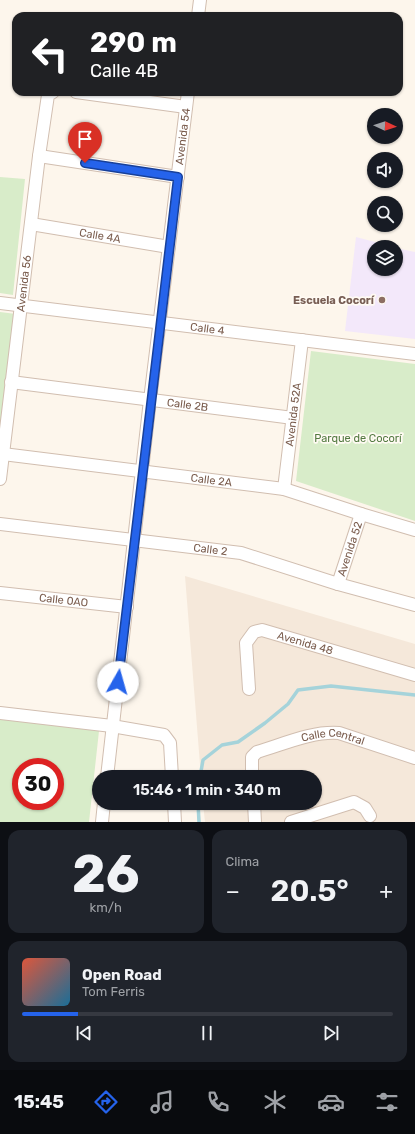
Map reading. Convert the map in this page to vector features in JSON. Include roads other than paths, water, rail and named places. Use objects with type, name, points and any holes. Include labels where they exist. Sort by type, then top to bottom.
[{"type":"street","points":[[198,12],[200,0]]},
{"type":"street","name":"Avenida 56","points":[[0,479],[39,156],[48,96]]},
{"type":"street","points":[[105,96],[186,107]]},
{"type":"street","name":"Avenida 54","points":[[108,770],[150,400],[187,96]]},
{"type":"street","points":[[39,156],[178,177]]},
{"type":"street","name":"Calle 4A","points":[[31,224],[169,247]]},
{"type":"street","name":"Calle 4","points":[[0,303],[415,354]]},
{"type":"street","name":"Avenida 52A","points":[[284,489],[302,340]]},
{"type":"street","name":"Calle 2B","points":[[11,382],[293,418]]},
{"type":"street","name":"Calle 2A","points":[[3,454],[142,470],[284,489],[415,530]]},
{"type":"street","name":"Avenida 52","points":[[338,584],[361,514]]},
{"type":"street","name":"Calle 2","points":[[0,524],[241,552],[338,584],[415,605]]},
{"type":"street","name":"Calle 0AO","points":[[0,593],[127,607]]},
{"type":"street","name":"Avenida 48","points":[[249,689],[246,643],[254,632],[262,630],[415,675]]},
{"type":"street","points":[[0,714],[112,726],[164,735],[170,743],[172,770]]},
{"type":"street","name":"Calle Central","points":[[252,770],[252,757],[257,752],[328,732],[339,733],[415,758]]},
{"type":"street","points":[[291,822],[354,802],[365,808],[370,816]]},
{"type":"street","points":[[102,822],[103,810]]},
{"type":"street","points":[[174,810],[175,822]]},
{"type":"street","points":[[254,810],[255,822]]},
{"type":"waterway","points":[[201,770],[203,760],[222,745],[238,742],[265,723],[288,704],[298,690],[331,686],[415,695]]},
{"type":"waterway","points":[[198,810],[199,822]]},
{"type":"place","name":"Escuela Cocorí","points":[[382,300]]},
{"type":"park label","name":"Parque de Cocorí","points":[[358,438]]}]
